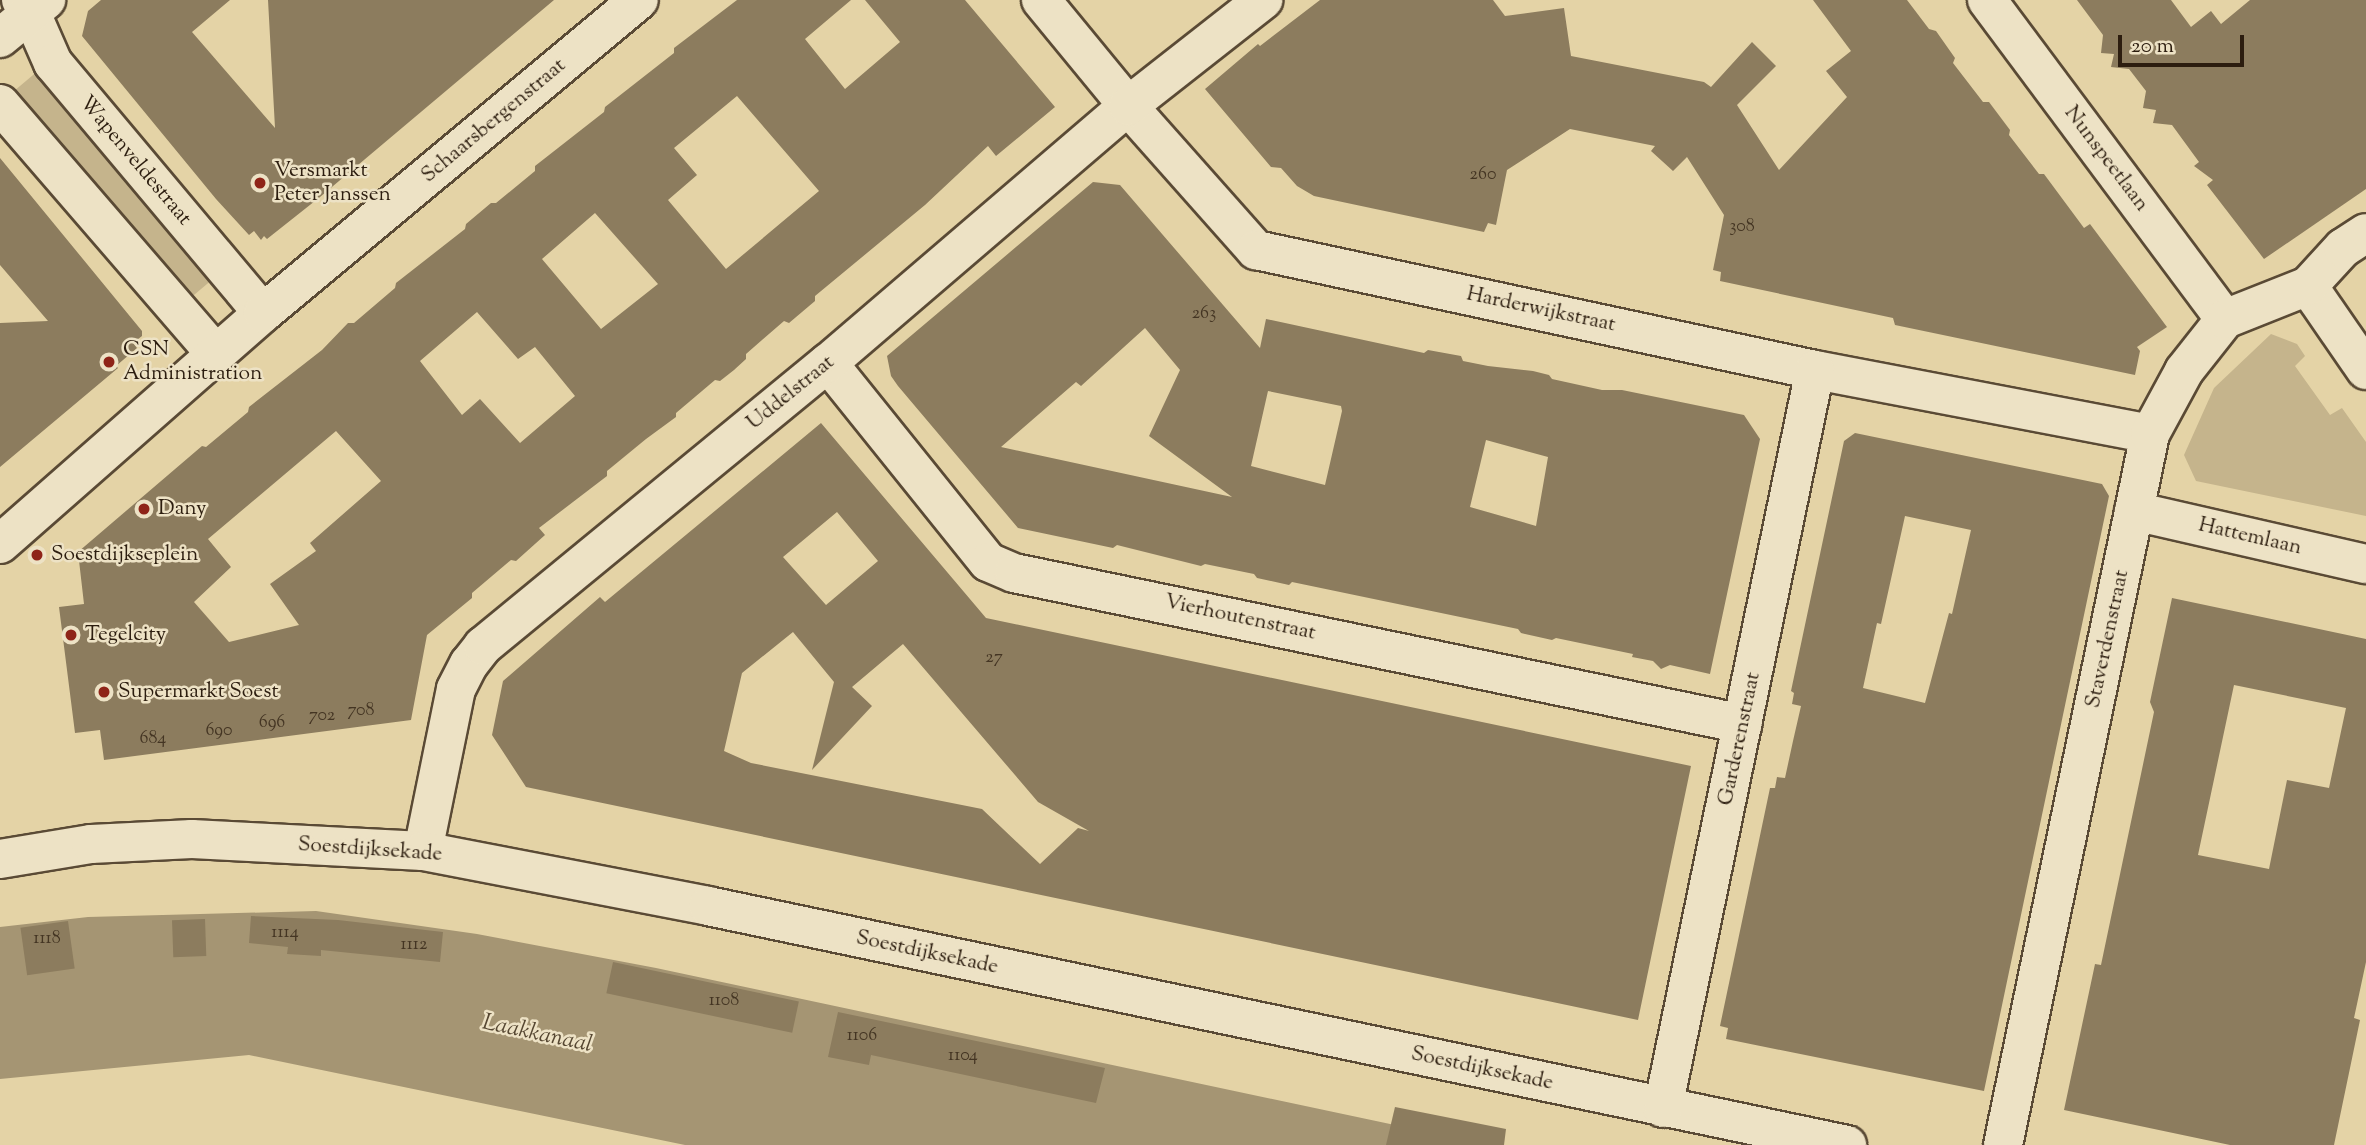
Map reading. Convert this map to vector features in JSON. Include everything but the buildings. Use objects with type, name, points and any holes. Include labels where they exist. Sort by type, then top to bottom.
[{"type":"street","name":"Schaarsbergenstraat","points":[[0,544],[263,313],[639,0]]},
{"type":"street","name":"Harderwijkstraat","points":[[1041,0],[1128,106],[1256,250],[1815,370],[2150,434]]},
{"type":"street","name":"Uddelstraat","points":[[423,851],[456,689],[469,664],[483,646],[828,363],[1128,106],[1264,0]]},
{"type":"street","name":"Nunspeetlaan","points":[[1987,0],[2225,318]]},
{"type":"street","name":"Wapenveldestraat","points":[[32,4],[52,63],[263,313]]},
{"type":"street","points":[[0,38],[32,4]]},
{"type":"street","points":[[0,104],[216,354]]},
{"type":"street","points":[[2225,318],[2308,286],[2343,248],[2366,233]]},
{"type":"street","points":[[2308,286],[2366,370]]},
{"type":"street","name":"Staverdenstraat","points":[[2003,1145],[2150,434],[2184,371],[2225,318]]},
{"type":"street","name":"Vierhoutenstraat","points":[[828,363],[988,562],[1014,573],[1743,724]]},
{"type":"street","name":"Garderenstraat","points":[[1663,1108],[1815,370]]},
{"type":"street","name":"Hattemlaan","points":[[2134,511],[2366,564]]},
{"type":"street","name":"Soestdijksekade","points":[[0,859],[91,844],[192,839],[423,851],[708,906],[1847,1145]]},
{"type":"shaded area","points":[[39,70],[214,278],[185,303],[10,94]]},
{"type":"shaded area","points":[[2271,334],[2297,344],[2305,356],[2295,366],[2330,415],[2342,408],[2366,442],[2366,516],[2196,481],[2184,455],[2214,388]]},
{"type":"water","name":"Laakkanaal","points":[[316,911],[477,934],[656,968],[1489,1145],[685,1145],[249,1055],[0,1079],[0,927],[88,917]]},
{"type":"place","name":"Versmarkt Peter Janssen","points":[[260,183]]},
{"type":"place","name":"CSN Administration","points":[[109,362]]},
{"type":"place","name":"Dany","points":[[144,509]]},
{"type":"place","name":"Soestdijkseplein","points":[[37,555]]},
{"type":"place","name":"Tegelcity","points":[[71,635]]},
{"type":"place","name":"Supermarkt Soest","points":[[104,692]]}]
